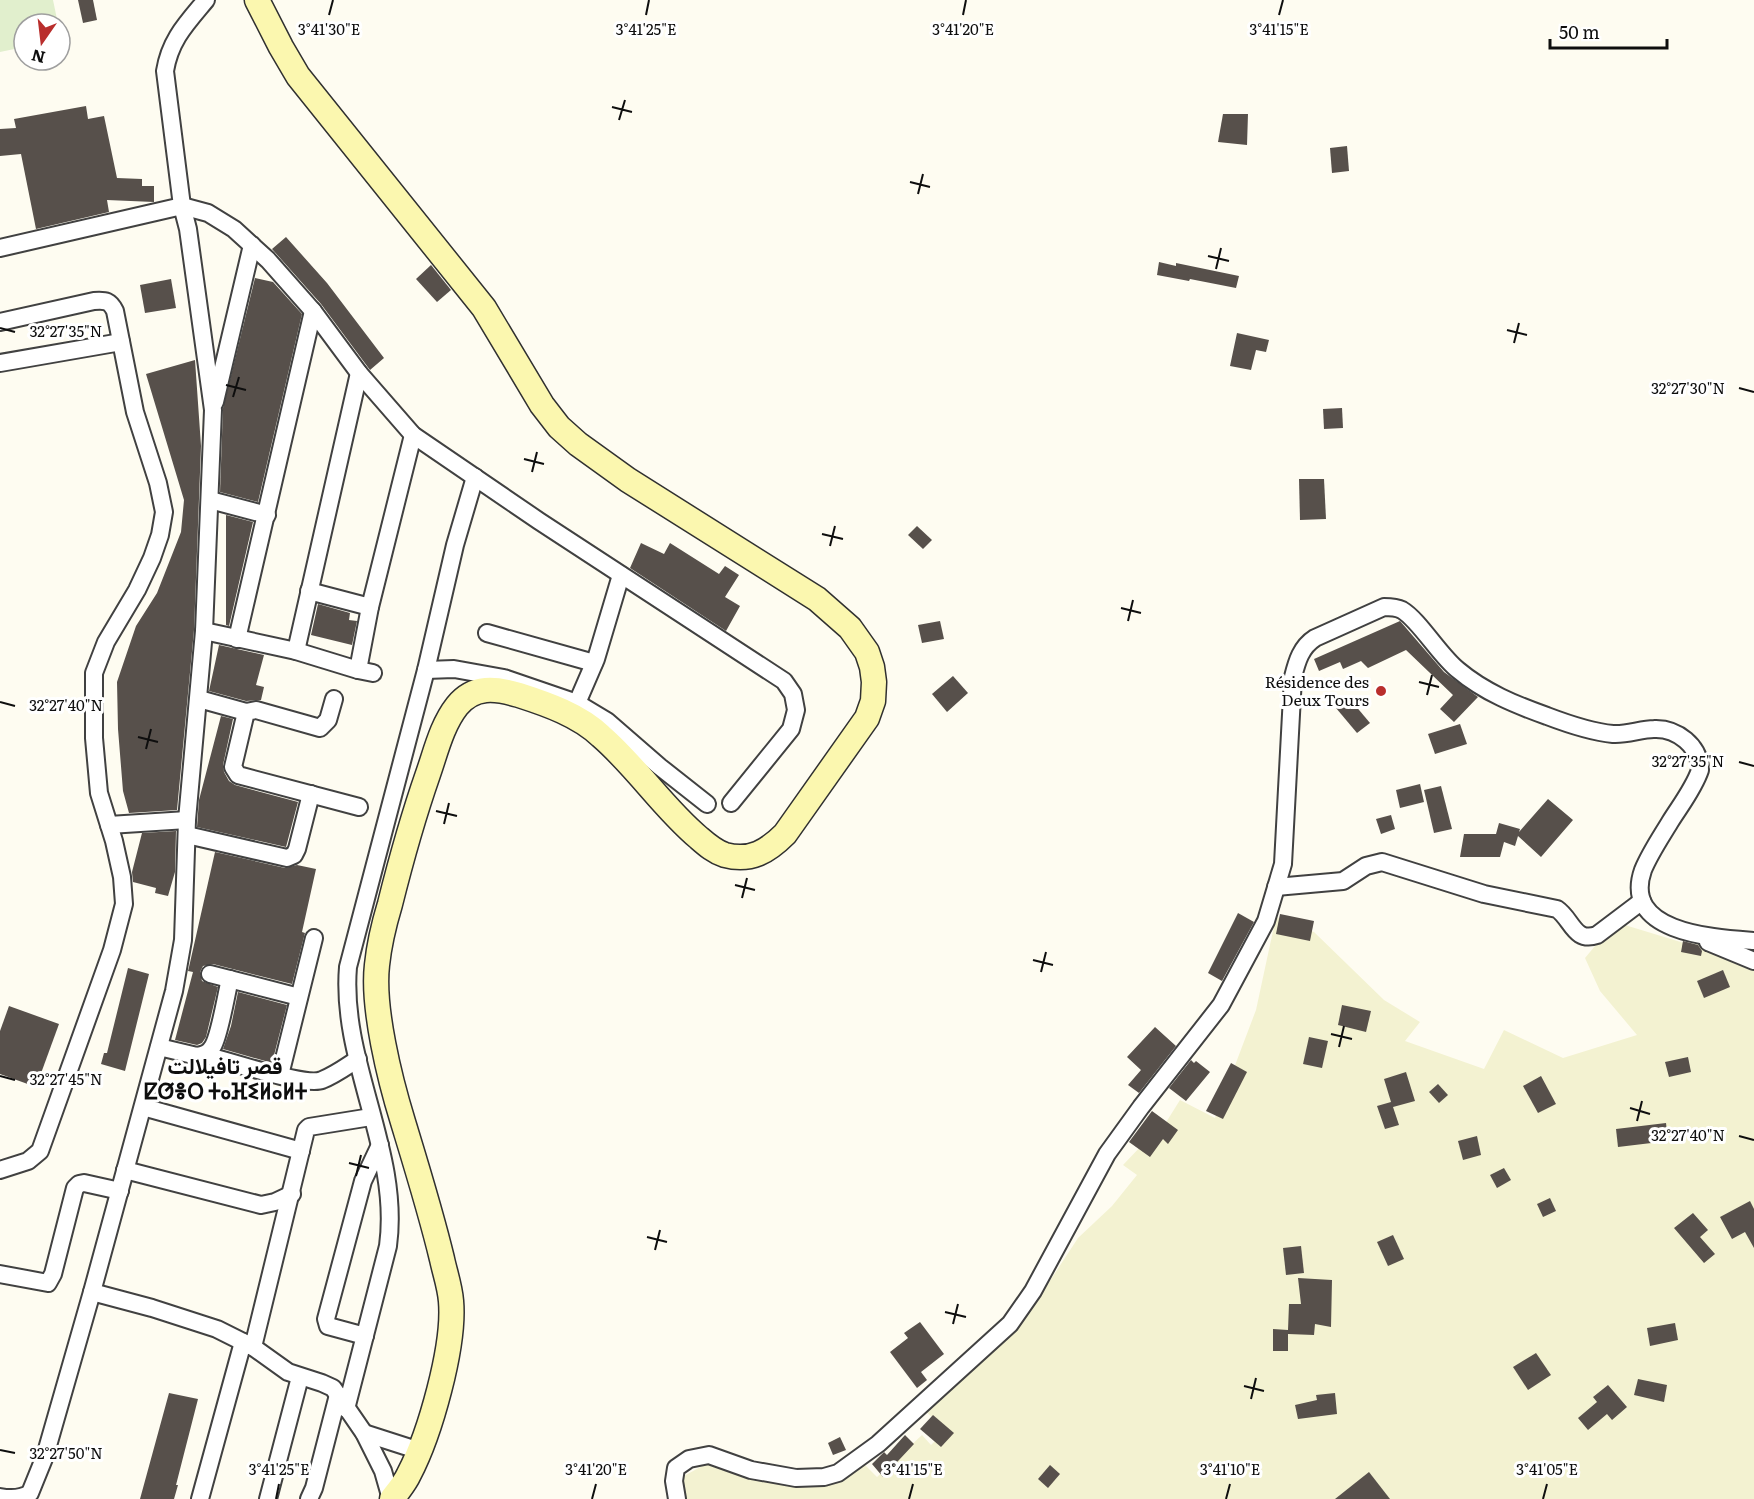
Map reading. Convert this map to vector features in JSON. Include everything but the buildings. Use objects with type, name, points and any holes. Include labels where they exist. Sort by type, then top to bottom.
[{"type":"main road","points":[[257,0],[280,47],[298,76],[484,308],[542,405],[560,427],[578,444],[628,480],[817,599],[850,628],[867,652],[874,682],[873,701],[867,718],[785,834],[770,849],[755,855],[738,857],[724,855],[713,850],[683,825],[600,734],[568,714],[544,703],[491,688],[469,695],[456,708],[441,735],[421,795],[387,912],[377,965],[377,991],[381,1022],[394,1093],[434,1224],[451,1300],[451,1322],[443,1377],[420,1451],[408,1477],[392,1499]]},
{"type":"street","points":[[0,1497],[25,1496],[30,1493],[37,1477],[120,1191],[174,991],[183,940],[187,828],[204,631],[213,410],[188,229],[182,206],[165,71],[168,55],[177,34],[207,0]]},
{"type":"street","points":[[0,248],[182,206],[208,213],[234,229],[268,260],[313,311],[359,374],[413,435],[784,681],[793,694],[796,710],[791,729],[731,803]]},
{"type":"street","points":[[213,410],[252,245]]},
{"type":"street","points":[[0,322],[104,300],[111,303],[115,311],[135,412],[158,483],[164,512],[153,558],[106,642],[94,673],[94,738],[99,793],[123,877],[124,896],[112,950],[40,1151],[28,1161],[0,1170]]},
{"type":"street","points":[[237,639],[313,311]]},
{"type":"street","points":[[0,363],[121,342]]},
{"type":"street","points":[[296,651],[359,374]]},
{"type":"street","points":[[204,631],[296,651],[365,671],[370,607],[413,435]]},
{"type":"street","points":[[309,1499],[365,1336],[388,1246],[391,1224],[390,1198],[380,1145],[371,1117],[352,1033],[348,967],[426,670],[454,545],[475,477]]},
{"type":"street","points":[[210,501],[267,515]]},
{"type":"street","points":[[577,703],[594,663],[621,575]]},
{"type":"street","points":[[309,591],[370,607]]},
{"type":"street","points":[[677,1499],[674,1481],[676,1468],[696,1457],[709,1455],[751,1470],[796,1478],[824,1477],[838,1473],[878,1444],[1010,1324],[1033,1291],[1107,1154],[1221,1005],[1266,921],[1283,864],[1292,697],[1298,660],[1307,643],[1315,638],[1374,611],[1390,607],[1402,610],[1457,670],[1493,694],[1554,718],[1602,732],[1618,734],[1652,729],[1665,730],[1678,735],[1699,756],[1698,776],[1649,856],[1641,880],[1642,901],[1656,919],[1754,961]]},
{"type":"street","points":[[487,633],[594,663]]},
{"type":"street","points":[[426,670],[454,669],[504,678],[577,703],[607,721],[707,804]]},
{"type":"street","points":[[199,699],[246,712],[256,710],[320,728],[328,720],[334,699]]},
{"type":"street","points":[[246,712],[232,767],[238,775],[359,807]]},
{"type":"street","points":[[109,825],[187,828],[287,858],[291,857],[297,849],[311,794]]},
{"type":"street","points":[[1276,887],[1343,881],[1366,866],[1382,862],[1484,894],[1557,909],[1581,936],[1588,938],[1597,935],[1642,901]]},
{"type":"street","points":[[1682,931],[1754,941]]},
{"type":"street","points":[[280,1075],[314,938]]},
{"type":"street","points":[[210,974],[299,997]]},
{"type":"street","points":[[204,1055],[215,1042],[230,979]]},
{"type":"street","points":[[159,1047],[197,1056],[204,1055],[312,1081],[322,1080],[358,1059]]},
{"type":"street","points":[[142,1107],[301,1150]]},
{"type":"street","points":[[200,1499],[248,1345],[309,1127],[371,1117]]},
{"type":"street","points":[[365,1336],[328,1326],[326,1319],[363,1181],[380,1145]]},
{"type":"street","points":[[125,1170],[261,1205],[275,1202],[292,1194]]},
{"type":"street","points":[[0,1274],[48,1283],[53,1274],[75,1188],[79,1184],[84,1184],[120,1191]]},
{"type":"street","points":[[92,1292],[217,1329],[248,1345],[288,1372],[333,1388],[364,1434],[383,1471],[392,1499]]},
{"type":"street","points":[[268,1499],[300,1377]]},
{"type":"street","points":[[364,1434],[420,1451]]},
{"type":"green space","points":[[0,0],[53,0],[56,12],[12,12],[12,50],[0,52]]},
{"type":"green space","points":[[1276,917],[1314,932],[1384,1000],[1420,1022],[1405,1041],[1484,1069],[1504,1030],[1563,1058],[1637,1035],[1600,991],[1585,958],[1615,922],[1684,943],[1754,947],[1754,1499],[685,1499],[682,1477],[708,1463],[799,1484],[835,1483],[862,1462],[877,1477],[922,1435],[931,1445],[946,1430],[923,1409],[976,1368],[1023,1322],[1078,1238],[1112,1206],[1137,1175],[1123,1165],[1143,1144],[1160,1132],[1180,1100],[1215,1118],[1256,1010]]},
{"type":"place","name":"Résidence des Deux Tours","points":[[1381,691]]},
{"type":"district","name":"قصر تافيلالت ⵇⵚⴻⵔ ⵜⴰⴼⵉⵍⴰⵍⵜ","points":[[225,1078]]}]
